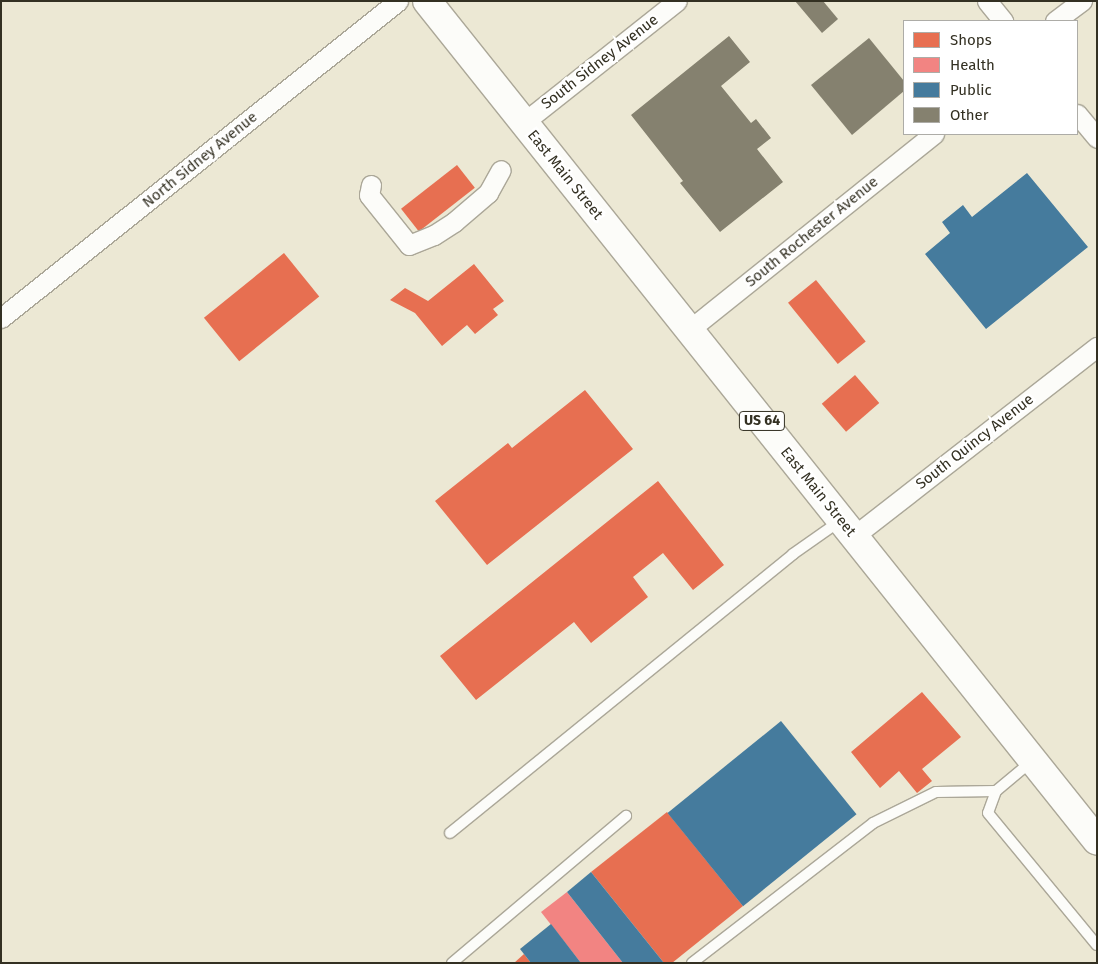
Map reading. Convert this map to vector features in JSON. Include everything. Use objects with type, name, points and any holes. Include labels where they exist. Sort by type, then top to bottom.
[{"type":"main road","name":"East Main Street","points":[[427,1],[1097,841]]},
{"type":"street","name":"North Sidney Avenue","points":[[1,318],[398,1]]},
{"type":"street","name":"South Sidney Avenue","points":[[523,123],[677,1]]},
{"type":"street","points":[[987,1],[1002,20]]},
{"type":"street","points":[[1056,20],[1082,1]]},
{"type":"street","points":[[1078,115],[1097,138]]},
{"type":"street","name":"South Rochester Avenue","points":[[689,330],[933,135]]},
{"type":"street","points":[[371,185],[370,194],[409,246],[434,235],[454,222],[488,193],[500,170]]},
{"type":"street","name":"South Quincy Avenue","points":[[847,528],[1097,347]]},
{"type":"lane","points":[[450,833],[793,554],[847,528]]},
{"type":"lane","points":[[1033,761],[996,791],[988,813],[1097,945]]},
{"type":"lane","points":[[692,963],[873,822],[936,792],[996,791]]},
{"type":"lane","points":[[452,963],[626,816]]},
{"type":"building: Shops","points":[[457,165],[475,188],[419,232],[401,209]]},
{"type":"building: Shops","points":[[284,253],[319,297],[239,361],[204,318]]},
{"type":"building: Shops","points":[[474,264],[504,301],[493,309],[498,315],[475,334],[467,325],[442,346],[415,313],[390,300],[405,288],[428,301]]},
{"type":"building: Shops","points":[[816,280],[866,341],[838,364],[788,303]]},
{"type":"building: Shops","points":[[855,375],[879,403],[846,432],[822,404]]},
{"type":"building: Shops","points":[[585,390],[633,449],[487,565],[435,501],[508,443],[512,448]]},
{"type":"building: Shops","points":[[658,481],[724,565],[693,590],[663,553],[633,577],[648,597],[591,643],[574,622],[476,700],[440,656]]},
{"type":"building: Shops","points":[[922,692],[961,737],[922,769],[932,781],[917,793],[899,771],[880,788],[851,752]]},
{"type":"building: Shops","points":[[667,812],[743,906],[672,963],[664,963],[591,872]]},
{"type":"building: Shops","points":[[524,954],[531,963],[514,963]]},
{"type":"building: Health","points":[[567,892],[623,963],[581,963],[541,912]]},
{"type":"building: Public","points":[[1027,173],[1088,247],[986,329],[925,254],[950,233],[942,222],[963,205],[972,217]]},
{"type":"building: Public","points":[[781,721],[857,814],[743,906],[668,813]]},
{"type":"building: Public","points":[[591,872],[664,963],[623,963],[567,892]]},
{"type":"building: Public","points":[[551,924],[581,963],[531,963],[520,949]]},
{"type":"building: Other","points":[[795,1],[823,1],[838,19],[822,33]]},
{"type":"building: Other","points":[[729,36],[750,62],[721,86],[751,123],[756,119],[771,138],[757,149],[783,182],[720,232],[680,183],[683,181],[631,115]]},
{"type":"building: Other","points":[[869,38],[903,80],[903,92],[852,135],[811,85]]}]
